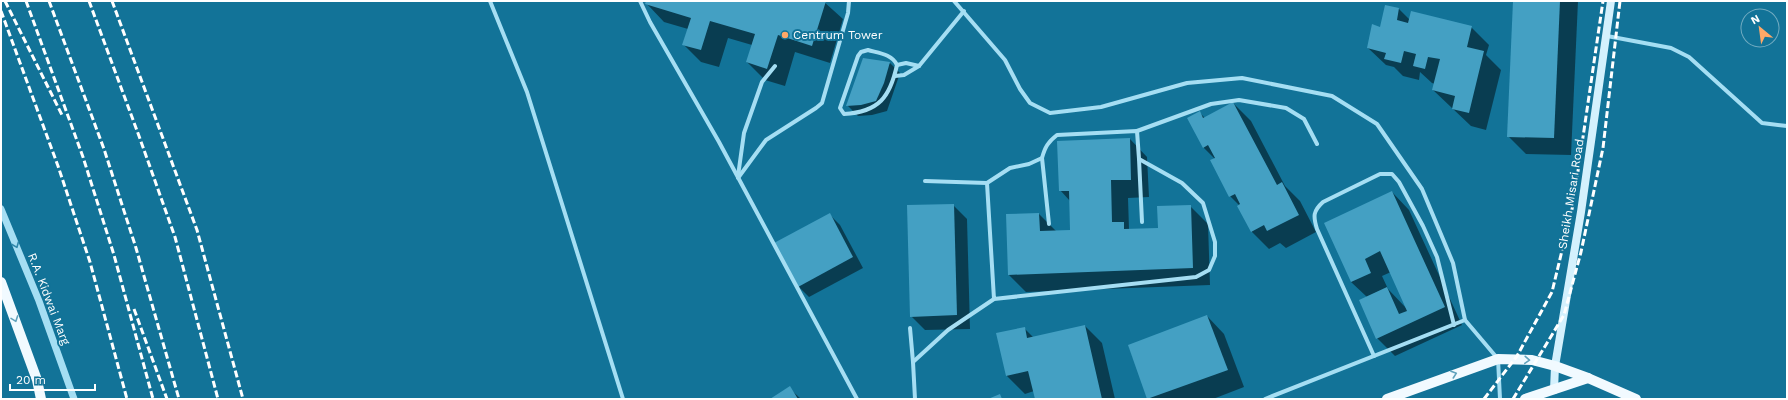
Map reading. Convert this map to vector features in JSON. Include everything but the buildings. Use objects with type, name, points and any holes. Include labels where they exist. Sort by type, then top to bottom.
[{"type":"main road","name":"Sheikh Misari Road","points":[[1554,390],[1555,366],[1581,212],[1611,1]]},
{"type":"main road","points":[[1,282],[37,380],[41,399]]},
{"type":"main road","points":[[1387,399],[1498,359],[1532,360],[1555,366],[1588,378],[1636,399]]},
{"type":"main road","points":[[1525,399],[1588,378]]},
{"type":"street","points":[[490,1],[527,92],[623,399]]},
{"type":"street","points":[[640,1],[650,22],[738,178],[857,399]]},
{"type":"street","points":[[738,178],[766,140],[816,108],[822,102],[848,13],[849,1]]},
{"type":"street","points":[[954,1],[1005,60],[1020,89],[1030,103],[1050,113],[1101,107],[1186,83],[1242,78],[1332,96],[1378,124],[1422,189],[1453,263],[1465,320],[1498,359],[1500,399]]},
{"type":"street","points":[[894,76],[904,75],[919,66],[964,11]]},
{"type":"street","points":[[1607,36],[1671,48],[1689,57],[1762,123],[1787,126]]},
{"type":"street","points":[[868,50],[889,56],[897,65],[890,90],[881,102],[870,107],[844,114],[840,108],[858,56],[861,52],[868,50]]},
{"type":"street","points":[[897,65],[906,63],[919,66]]},
{"type":"street","points":[[738,178],[744,133],[762,82],[775,66]]},
{"type":"street","points":[[1049,224],[1042,158],[1044,149],[1049,141],[1057,135],[1137,131],[1211,104],[1239,100],[1286,108],[1304,119],[1317,144]]},
{"type":"street","points":[[1137,131],[1140,159],[1142,222]]},
{"type":"street","points":[[925,181],[987,183],[1010,168],[1030,164],[1042,158]]},
{"type":"street","points":[[913,362],[948,330],[994,299],[1196,277],[1209,270],[1215,256],[1215,242],[1203,202],[1182,183],[1140,159]]},
{"type":"street","points":[[1374,356],[1314,220],[1316,209],[1323,202],[1380,174],[1392,174],[1399,182],[1423,226],[1437,257],[1454,325]]},
{"type":"street","points":[[987,183],[994,299]]},
{"type":"street","name":"R.A. Kidwai Marg","points":[[1,208],[39,302],[74,399]]},
{"type":"street","points":[[1265,399],[1465,320]]},
{"type":"street","points":[[910,328],[915,399]]},
{"type":"railway","points":[[5,1],[63,117]]},
{"type":"railway","points":[[26,1],[83,157],[114,255],[153,399]]},
{"type":"railway","points":[[49,1],[104,149],[136,248],[179,399]]},
{"type":"railway","points":[[89,1],[175,237],[218,399]]},
{"type":"railway","points":[[112,1],[197,230],[243,399]]},
{"type":"railway","points":[[1484,399],[1517,356],[1552,292],[1573,205],[1603,1]]},
{"type":"railway","points":[[1513,399],[1564,315],[1581,252],[1603,148],[1620,1]]},
{"type":"railway","points":[[1,11],[58,166],[90,262],[127,399]]},
{"type":"railway","points":[[134,309],[167,399]]},
{"type":"place","name":"Centrum Tower","points":[[785,35]]}]
